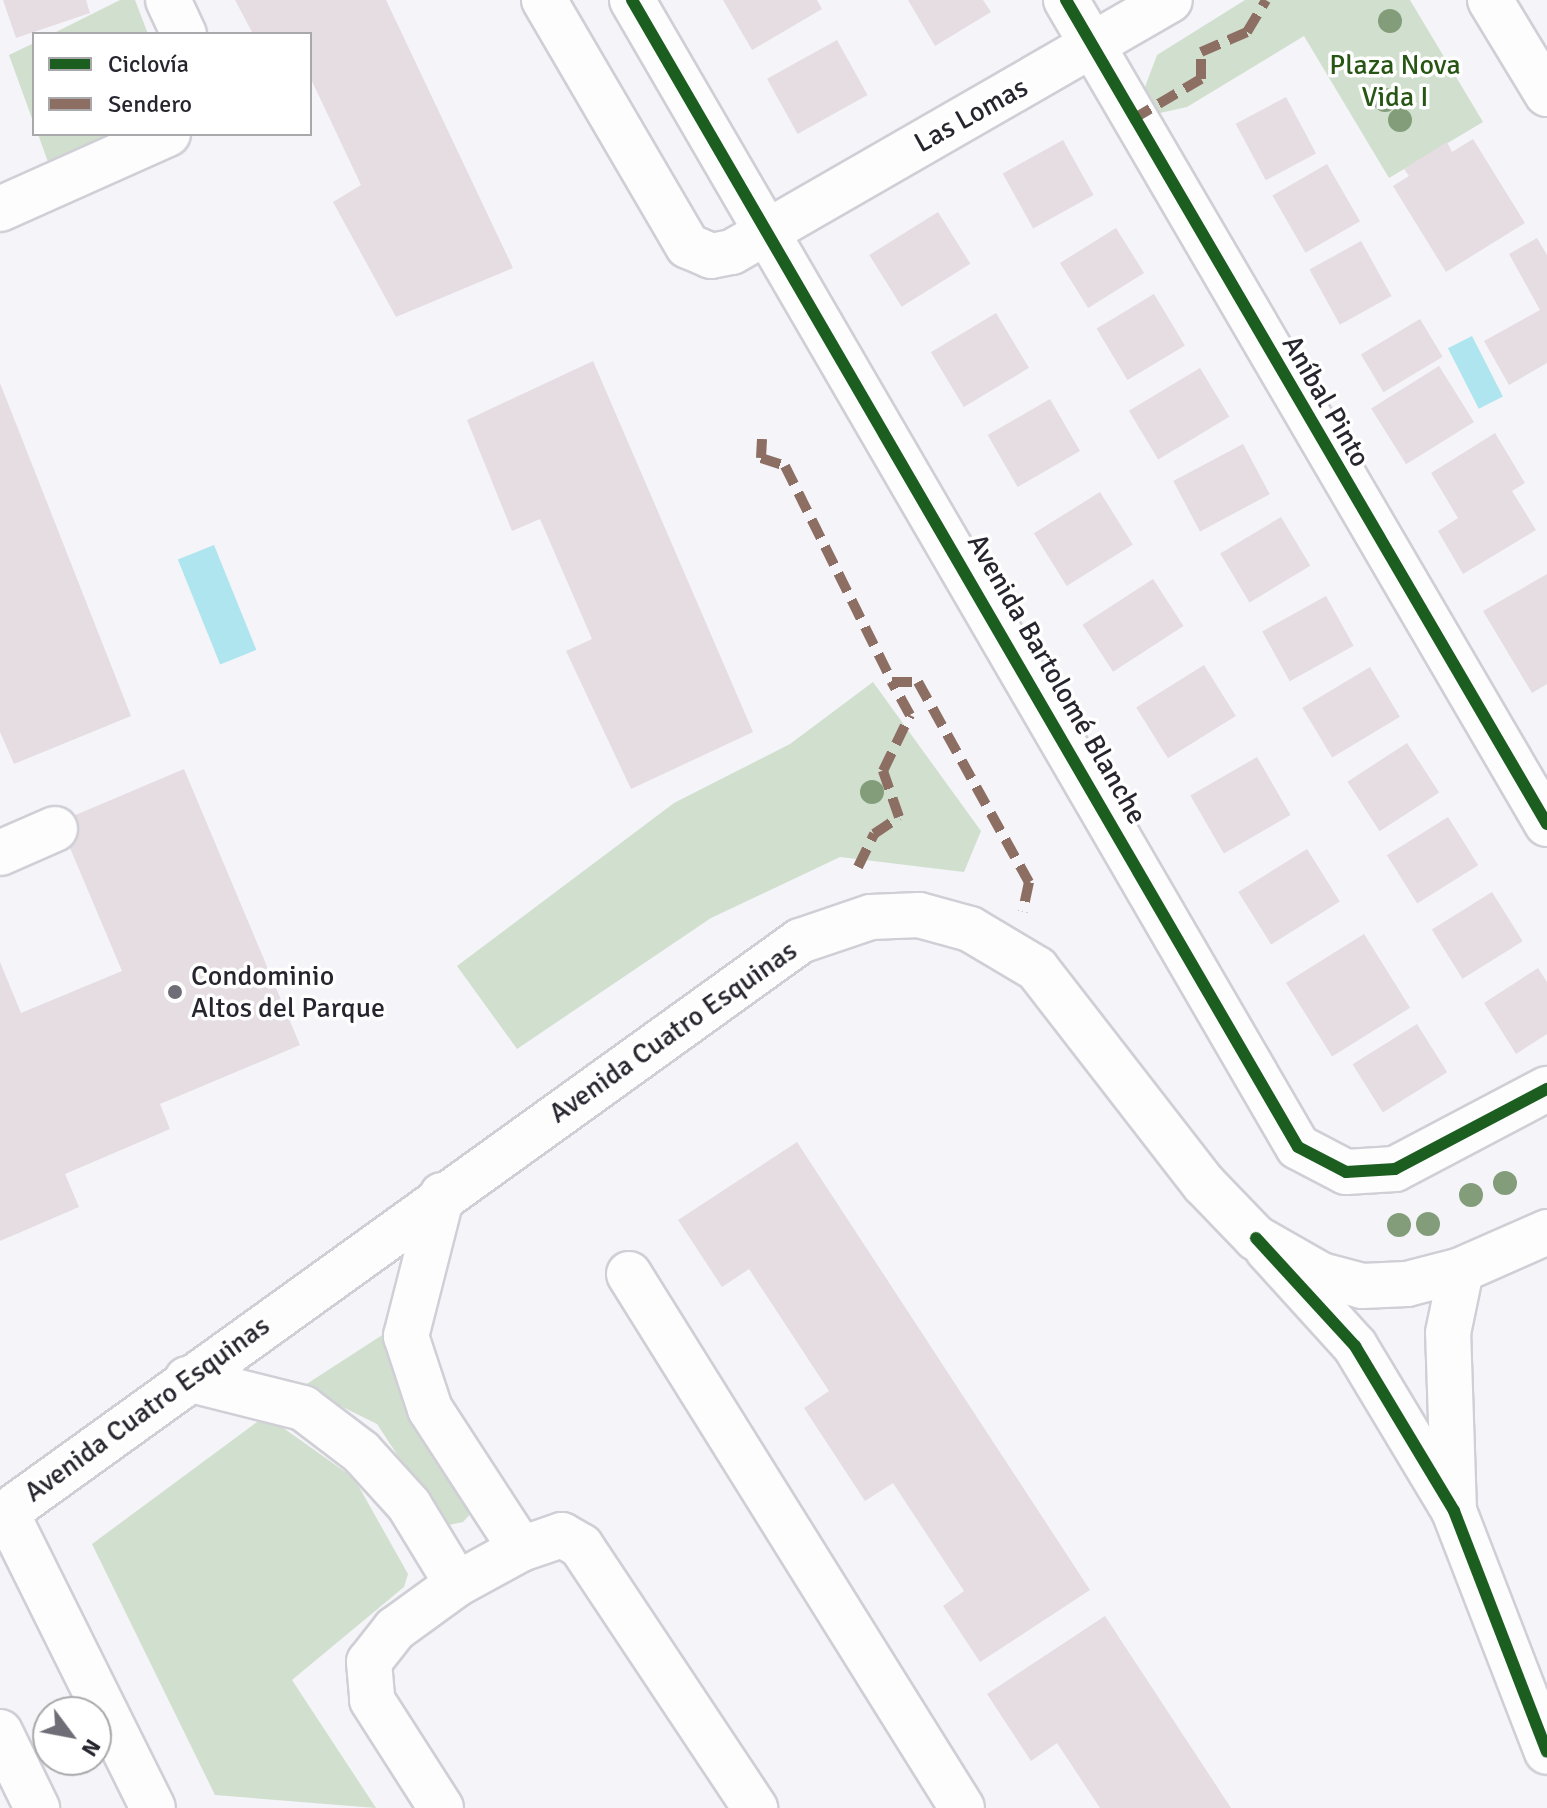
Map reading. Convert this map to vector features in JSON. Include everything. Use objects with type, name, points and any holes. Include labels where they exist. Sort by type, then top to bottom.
[{"type":"street","points":[[168,0],[183,32]]},
{"type":"street","points":[[544,0],[688,246],[711,256],[732,252],[771,228]]},
{"type":"street","name":"Avenida Bartolomé Blanche","points":[[632,0],[771,228],[1298,1147],[1346,1172],[1395,1169],[1547,1089]]},
{"type":"street","name":"Aníbal Pinto","points":[[1066,0],[1547,824]]},
{"type":"street","name":"Las Lomas","points":[[771,228],[1170,0]]},
{"type":"street","points":[[1490,0],[1547,94]]},
{"type":"street","points":[[0,209],[164,136]]},
{"type":"street","points":[[0,853],[55,829]]},
{"type":"street","name":"Avenida Cuatro Esquinas","points":[[2,1508],[800,941],[871,917],[919,915],[970,929],[1037,969],[1204,1184],[1256,1238],[1321,1275],[1362,1286],[1461,1270],[1547,1232]]},
{"type":"street","points":[[442,1195],[406,1336],[430,1409],[521,1549]]},
{"type":"street","points":[[1256,1238],[1355,1346],[1454,1511],[1547,1752]]},
{"type":"street","points":[[1454,1511],[1448,1333],[1461,1270]]},
{"type":"street","points":[[629,1274],[962,1808]]},
{"type":"street","points":[[187,1379],[303,1408],[361,1452],[409,1505],[457,1584]]},
{"type":"street","points":[[2,1508],[160,1805]]},
{"type":"street","points":[[441,1808],[372,1700],[369,1662],[395,1629],[457,1584],[521,1549],[562,1535],[581,1546],[755,1808]]},
{"type":"street","points":[[0,1732],[37,1808]]},
{"type":"green space","points":[[120,0],[135,0],[147,32],[56,32]]},
{"type":"green space","name":"Plaza Nova Vida I","points":[[1245,0],[1410,0],[1483,122],[1389,178],[1304,36],[1187,107],[1133,119],[1157,55]]},
{"type":"green space","points":[[32,44],[32,118],[9,55]]},
{"type":"green space","points":[[39,136],[109,136],[48,162]]},
{"type":"green space","points":[[873,682],[981,831],[964,872],[840,857],[711,918],[517,1049],[457,966],[674,803],[790,744]]},
{"type":"green space","points":[[390,1330],[405,1403],[470,1495],[473,1511],[463,1522],[449,1525],[436,1514],[377,1424],[302,1387]]},
{"type":"green space","points":[[272,1420],[354,1478],[408,1574],[404,1587],[292,1680],[376,1808],[215,1795],[92,1544],[257,1422]]},
{"type":"water","points":[[1472,336],[1503,397],[1479,409],[1448,348]]},
{"type":"water","points":[[214,545],[256,650],[220,664],[178,560]]},
{"type":"building","points":[[3,0],[86,0],[90,13],[16,38]]},
{"type":"building","points":[[235,0],[386,0],[513,268],[396,317],[333,202],[361,185],[312,81],[312,32],[252,32]]},
{"type":"building","points":[[723,0],[817,0],[822,9],[752,50]]},
{"type":"building","points":[[908,0],[983,0],[991,12],[935,46]]},
{"type":"building","points":[[837,40],[868,95],[798,134],[767,79]]},
{"type":"building","points":[[1286,97],[1316,154],[1266,180],[1236,124]]},
{"type":"building","points":[[1473,139],[1525,223],[1446,272],[1393,186],[1409,176],[1404,169],[1447,142],[1452,152]]},
{"type":"building","points":[[1063,140],[1094,195],[1033,229],[1003,173]]},
{"type":"building","points":[[1327,164],[1360,221],[1305,253],[1272,196]]},
{"type":"building","points":[[938,212],[970,264],[902,307],[869,255]]},
{"type":"building","points":[[1116,228],[1144,273],[1088,308],[1060,263]]},
{"type":"building","points":[[1537,238],[1547,255],[1547,363],[1509,385],[1484,341],[1540,310],[1509,254]]},
{"type":"building","points":[[1361,241],[1392,296],[1340,325],[1309,270]]},
{"type":"building","points":[[1154,294],[1185,345],[1127,380],[1097,329]]},
{"type":"building","points":[[996,313],[1029,368],[964,407],[931,352]]},
{"type":"building","points":[[1420,319],[1443,357],[1384,392],[1361,355]]},
{"type":"building","points":[[593,361],[753,732],[631,789],[566,651],[592,639],[540,519],[512,531],[467,420]]},
{"type":"building","points":[[1439,366],[1474,422],[1406,464],[1371,408]]},
{"type":"building","points":[[1200,368],[1229,417],[1158,460],[1129,411]]},
{"type":"building","points":[[0,383],[131,716],[14,764],[0,732]]},
{"type":"building","points":[[1050,399],[1080,451],[1018,487],[988,435]]},
{"type":"building","points":[[1495,433],[1525,483],[1512,491],[1536,530],[1463,574],[1438,531],[1458,518],[1431,473]]},
{"type":"building","points":[[1243,444],[1270,494],[1200,531],[1173,481]]},
{"type":"building","points":[[1100,492],[1133,545],[1067,586],[1034,533]]},
{"type":"building","points":[[1281,517],[1310,566],[1249,602],[1220,554]]},
{"type":"building","points":[[1547,574],[1547,684],[1532,693],[1483,611]]},
{"type":"building","points":[[1153,579],[1183,626],[1113,672],[1083,625]]},
{"type":"building","points":[[1326,596],[1354,646],[1290,681],[1262,631]]},
{"type":"building","points":[[1204,665],[1236,716],[1168,758],[1136,707]]},
{"type":"building","points":[[1370,667],[1400,717],[1332,757],[1302,708]]},
{"type":"building","points":[[1407,743],[1439,792],[1380,831],[1347,782]]},
{"type":"building","points":[[1257,757],[1290,815],[1224,854],[1190,796]]},
{"type":"building","name":"Condominio Altos del Parque","points":[[184,769],[300,1045],[160,1104],[170,1129],[65,1174],[79,1207],[0,1241],[0,962],[21,1013],[122,971],[59,822]]},
{"type":"building","points":[[1448,817],[1478,865],[1417,903],[1387,855]]},
{"type":"building","points":[[1307,849],[1340,902],[1271,945],[1238,892]]},
{"type":"building","points":[[1492,892],[1523,941],[1463,979],[1432,930]]},
{"type":"building","points":[[1364,934],[1410,1008],[1332,1057],[1286,983]]},
{"type":"building","points":[[1538,968],[1547,982],[1547,1034],[1516,1054],[1484,1003]]},
{"type":"building","points":[[1417,1024],[1447,1072],[1383,1113],[1353,1064]]},
{"type":"building","points":[[797,1142],[1090,1590],[980,1662],[943,1606],[964,1591],[893,1483],[865,1501],[804,1408],[829,1391],[749,1269],[722,1287],[678,1220]]},
{"type":"building","points":[[1105,1616],[1231,1808],[1100,1808],[1057,1743],[1031,1761],[987,1694]]},
{"type":"marked path","points":[[1133,119],[1201,79],[1201,52],[1247,32],[1266,0]]},
{"type":"marked path","points":[[762,439],[761,458],[785,466],[892,682],[918,682],[1029,882],[1023,911]]},
{"type":"marked path","points":[[858,867],[874,834],[899,817],[883,771],[910,715],[892,682]]},
{"type":"cycle path","points":[[632,0],[1298,1147],[1346,1172],[1395,1169],[1547,1089]]},
{"type":"cycle path","points":[[1066,0],[1547,824]]},
{"type":"cycle path","points":[[1256,1238],[1355,1346],[1454,1511],[1547,1752]]},
{"type":"place","name":"Condominio Altos del Parque","points":[[175,992]]}]
